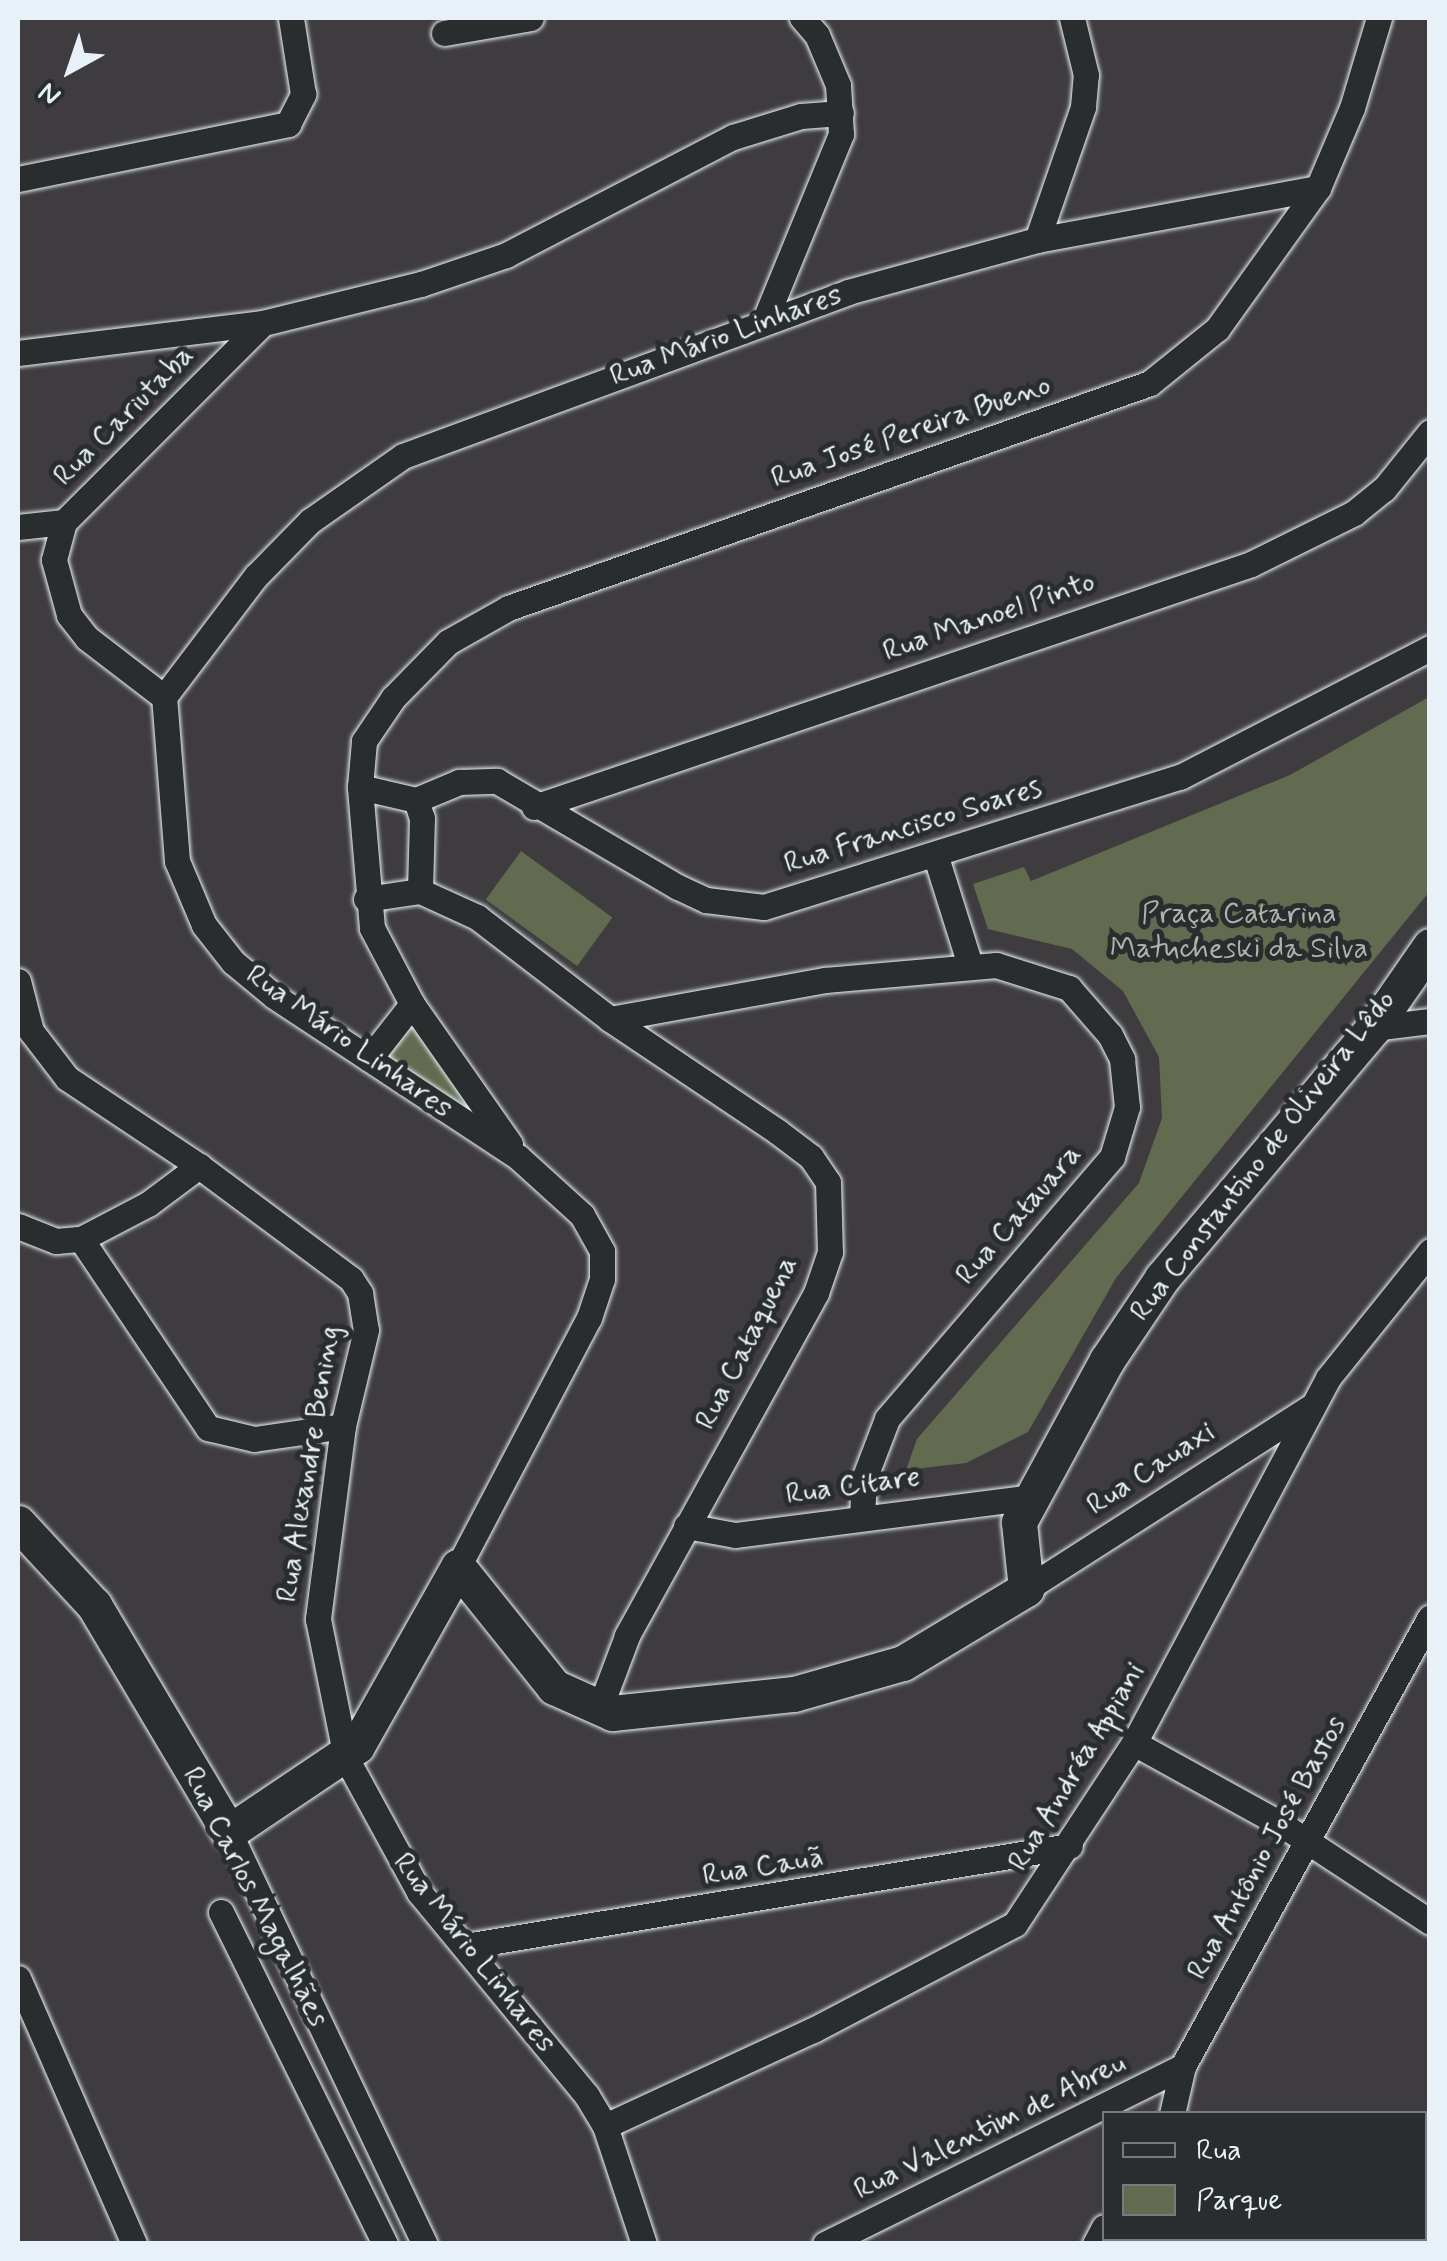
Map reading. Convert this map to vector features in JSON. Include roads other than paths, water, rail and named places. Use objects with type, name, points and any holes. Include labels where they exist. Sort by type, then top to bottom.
[{"type":"street","points":[[18,179],[288,124],[304,94],[291,18]]},
{"type":"street","points":[[444,33],[531,18]]},
{"type":"street","points":[[766,317],[841,134],[842,113],[830,64],[802,18]]},
{"type":"street","points":[[1036,240],[1083,107],[1086,75],[1072,18]]},
{"type":"street","points":[[1355,18],[1376,29]]},
{"type":"street","name":"Rua José Pereira Bueno","points":[[366,899],[360,787],[364,741],[393,698],[448,642],[508,608],[1150,383],[1216,329],[1318,188],[1376,29]]},
{"type":"street","points":[[18,353],[263,323],[506,255],[732,136],[801,116],[842,113]]},
{"type":"street","name":"Rua Mário Linhares","points":[[644,2244],[605,2126],[466,1946],[419,1892],[346,1758],[458,1567],[589,1318],[602,1279],[602,1251],[582,1215],[518,1157],[234,962],[185,892],[164,696],[256,576],[310,520],[366,477],[403,456],[766,317],[1036,240],[1318,188]]},
{"type":"street","name":"Rua Cariutaba","points":[[18,528],[64,522],[263,323]]},
{"type":"street","name":"Rua Manoel Pinto","points":[[534,807],[1251,564],[1354,514],[1384,489],[1430,432]]},
{"type":"street","points":[[64,522],[54,560],[69,615],[87,638],[164,696]]},
{"type":"street","name":"Rua Francisco Soares","points":[[416,800],[459,782],[497,781],[534,807],[678,887],[731,906],[764,907],[1180,778],[1430,648]]},
{"type":"street","points":[[360,787],[416,800],[420,892],[366,899],[372,928],[412,1004],[518,1157]]},
{"type":"street","points":[[935,854],[970,965]]},
{"type":"street","name":"Rua Cataquena","points":[[420,892],[477,917],[610,1019],[810,1157],[828,1182],[832,1207],[830,1252],[816,1292],[628,1636],[599,1710]]},
{"type":"street","name":"Rua Constantino de Oliveira Lêdo","points":[[1026,1589],[1017,1533],[1031,1496],[1162,1278],[1373,1028],[1430,946]]},
{"type":"street","name":"Rua Catauara","points":[[610,1019],[825,980],[970,965],[1050,978],[1086,1004],[1122,1059],[1122,1133],[1096,1180],[887,1418],[864,1478],[862,1517]]},
{"type":"street","name":"Rua Alexandre Bening","points":[[18,980],[31,1031],[54,1066],[200,1166],[351,1279],[360,1294],[366,1330],[343,1426],[318,1620],[346,1758]]},
{"type":"street","points":[[369,1058],[412,1004]]},
{"type":"street","points":[[1373,1028],[1430,1021]]},
{"type":"street","points":[[18,1226],[56,1241],[81,1240],[148,1204],[200,1166]]},
{"type":"street","points":[[81,1240],[208,1428],[254,1440],[343,1426]]},
{"type":"street","name":"Rua Andréa Appiani","points":[[605,2126],[998,1938],[1037,1898],[1134,1743],[1312,1406],[1430,1251]]},
{"type":"street","name":"Rua Cauaxi","points":[[1026,1589],[1312,1406]]},
{"type":"street","name":"Rua Citare","points":[[686,1526],[722,1536],[1031,1496]]},
{"type":"street","name":"Rua Carlos Magalhães","points":[[18,1523],[94,1605],[229,1832],[425,2244]]},
{"type":"street","points":[[458,1567],[554,1686],[599,1710],[629,1714],[832,1685],[926,1652],[1026,1589]]},
{"type":"street","name":"Rua Antônio José Bastos","points":[[1173,2111],[1182,2066],[1430,1617]]},
{"type":"street","points":[[1134,1743],[1308,1842],[1430,1922]]},
{"type":"street","points":[[229,1832],[346,1758]]},
{"type":"street","name":"Rua Cauã","points":[[466,1946],[1070,1846]]},
{"type":"street","points":[[221,1912],[384,2244]]},
{"type":"street","points":[[18,1978],[134,2244]]},
{"type":"street","name":"Rua Valentim de Abreu","points":[[1132,2105],[1182,2066]]},
{"type":"street","name":"Rua Valentim de Abreu","points":[[825,2244],[1102,2119]]},
{"type":"park label","name":"Praça Catarina Matucheski da Silva","points":[[1239,931]]}]
